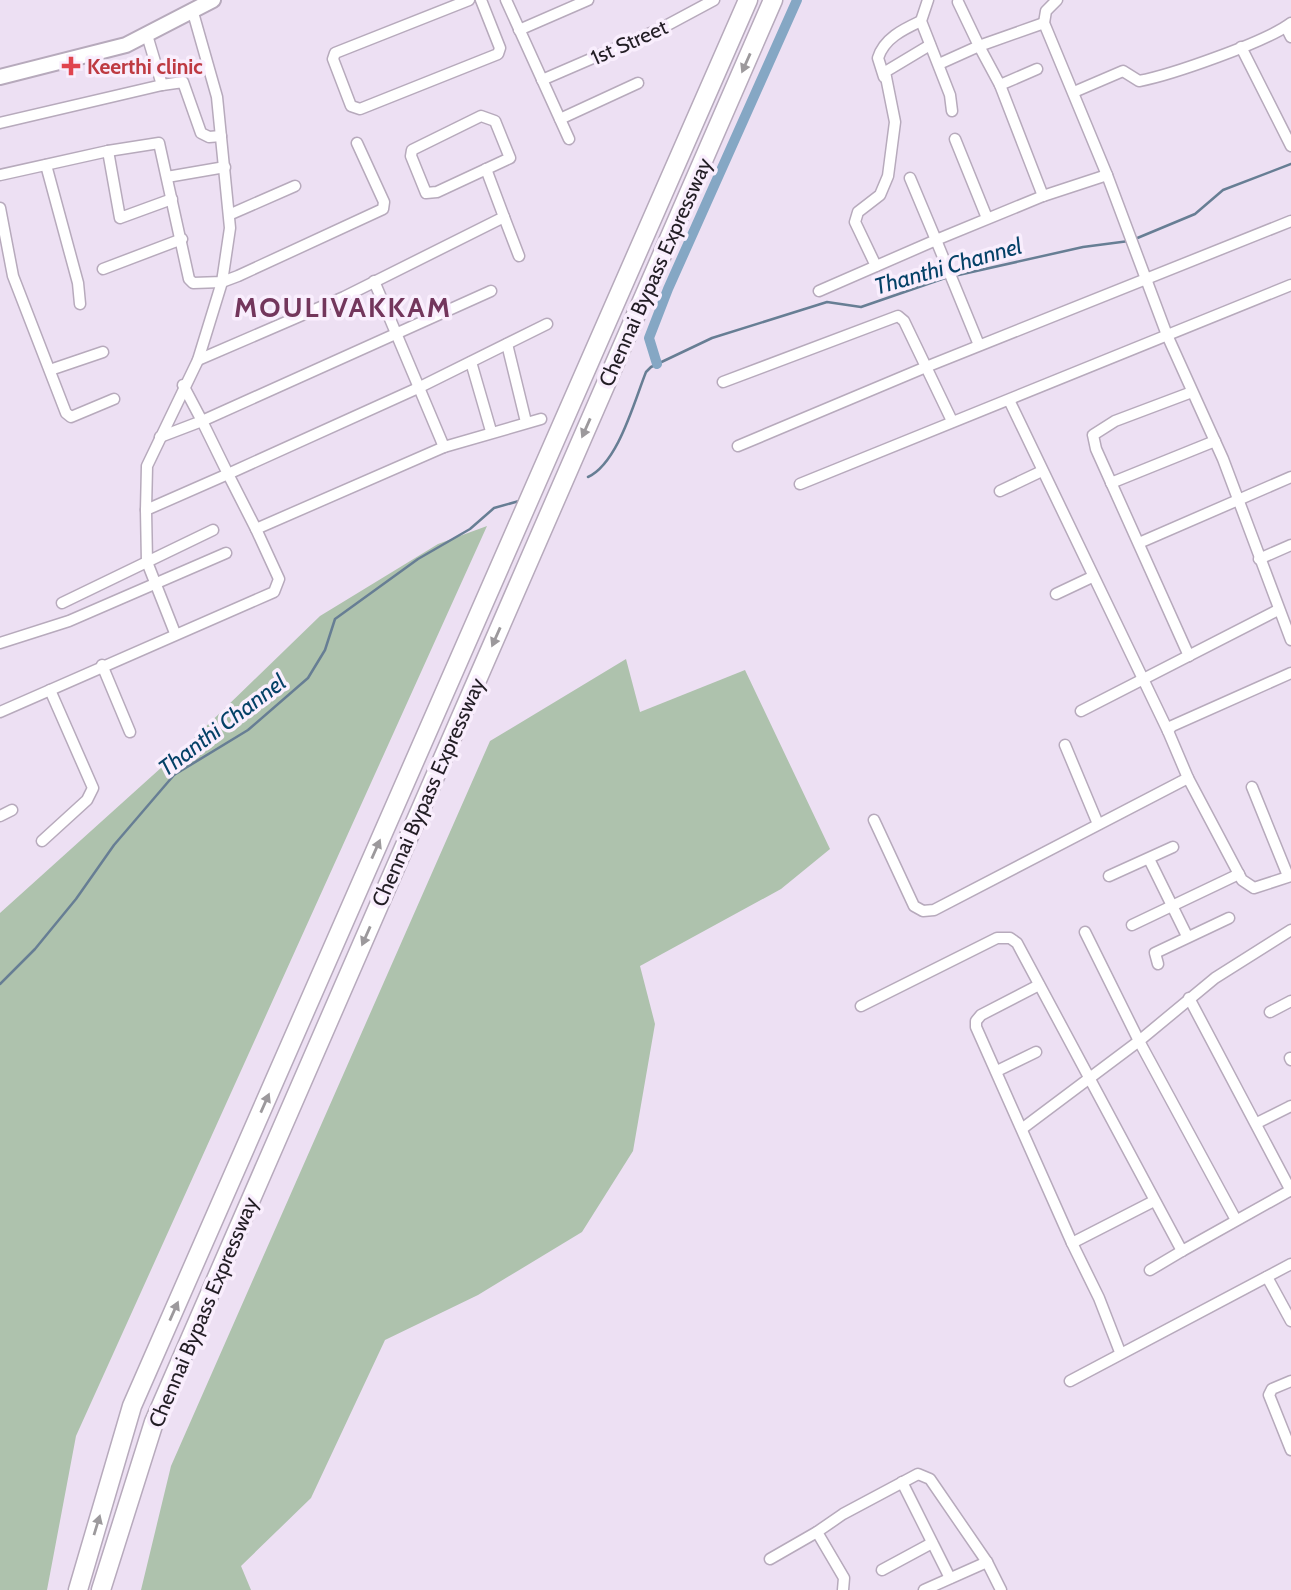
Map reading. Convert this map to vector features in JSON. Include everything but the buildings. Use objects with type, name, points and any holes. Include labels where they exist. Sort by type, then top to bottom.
[{"type":"highway","name":"Chennai Bypass Expressway","points":[[78,1590],[132,1406],[748,0]]},
{"type":"highway","name":"Chennai Bypass Expressway","points":[[101,1590],[154,1422],[773,0]]},
{"type":"street","points":[[0,77],[126,45],[212,0]]},
{"type":"street","points":[[469,0],[335,53],[333,59],[351,106],[360,109],[498,54],[500,48],[481,0]]},
{"type":"street","points":[[506,0],[569,139]]},
{"type":"street","points":[[519,30],[588,0]]},
{"type":"street","name":"1st Street","points":[[542,80],[660,29],[714,0]]},
{"type":"street","points":[[928,0],[921,21],[939,64],[953,111]]},
{"type":"street","points":[[1057,0],[1046,11],[1044,23],[1107,175],[1145,282],[1238,498],[1291,640]]},
{"type":"street","points":[[958,2],[1000,85],[1043,196]]},
{"type":"street","points":[[175,633],[153,583],[147,562],[146,466],[183,385],[198,360],[222,282],[231,214],[217,97],[192,9]]},
{"type":"street","points":[[876,266],[855,222],[858,212],[880,195],[888,176],[895,122],[884,77],[878,64],[880,51],[902,30],[921,21]]},
{"type":"street","points":[[939,64],[979,46],[1044,23]]},
{"type":"street","points":[[1074,92],[1123,71],[1139,81],[1158,77],[1289,29]]},
{"type":"street","points":[[147,35],[162,85]]},
{"type":"street","points":[[884,77],[890,68],[930,45]]},
{"type":"street","points":[[1241,47],[1291,146]]},
{"type":"street","points":[[1000,85],[1037,69]]},
{"type":"street","points":[[0,123],[183,82],[201,133],[208,137],[221,136]]},
{"type":"street","points":[[560,119],[638,83]]},
{"type":"street","points":[[486,116],[495,121],[510,155],[507,161],[486,169],[430,194],[425,191],[411,152],[486,116]]},
{"type":"street","points":[[956,139],[987,218]]},
{"type":"street","points":[[0,176],[108,151],[159,143],[191,282],[222,282],[383,209],[384,202],[357,143]]},
{"type":"street","points":[[108,151],[121,218],[172,200]]},
{"type":"street","points":[[46,165],[78,283],[80,304]]},
{"type":"street","points":[[167,177],[225,167]]},
{"type":"street","points":[[486,169],[519,256]]},
{"type":"street","points":[[819,291],[987,218],[1107,175]]},
{"type":"street","points":[[910,178],[979,345]]},
{"type":"street","points":[[231,214],[296,186]]},
{"type":"street","points":[[0,208],[13,276],[71,416],[114,399]]},
{"type":"street","points":[[198,360],[374,281],[504,217]]},
{"type":"street","points":[[738,446],[979,345],[1145,282],[1291,221]]},
{"type":"street","points":[[103,269],[182,239]]},
{"type":"street","points":[[374,281],[443,447]]},
{"type":"street","points":[[800,484],[1291,285]]},
{"type":"street","points":[[160,437],[202,421],[491,291]]},
{"type":"street","points":[[723,382],[898,316],[904,321],[952,421]]},
{"type":"street","points":[[146,510],[418,388],[547,324]]},
{"type":"street","points":[[507,344],[526,422]]},
{"type":"street","points":[[50,370],[103,352]]},
{"type":"street","points":[[471,362],[491,431]]},
{"type":"street","points":[[0,712],[175,633],[274,592],[278,587],[278,573],[183,385]]},
{"type":"street","points":[[1189,656],[1093,441],[1097,430],[1192,392]]},
{"type":"street","points":[[1009,400],[1188,778],[1239,874],[1247,885],[1254,888],[1290,876],[1252,787]]},
{"type":"street","points":[[256,529],[443,447],[491,431],[541,419]]},
{"type":"street","points":[[1111,483],[1215,442]]},
{"type":"street","points":[[1000,491],[1042,471]]},
{"type":"street","points":[[1139,543],[1291,477]]},
{"type":"street","points":[[62,603],[213,530]]},
{"type":"street","points":[[1259,559],[1291,545]]},
{"type":"street","points":[[0,643],[69,621],[226,553]]},
{"type":"street","points":[[1056,594],[1092,577]]},
{"type":"street","points":[[1081,711],[1278,610]]},
{"type":"street","points":[[102,666],[130,732]]},
{"type":"street","points":[[1168,731],[1172,726],[1291,673]]},
{"type":"street","points":[[42,841],[87,800],[93,788],[50,690]]},
{"type":"street","points":[[1065,745],[1098,824]]},
{"type":"street","points":[[874,820],[914,906],[923,911],[934,911],[1188,778]]},
{"type":"street","points":[[0,816],[12,810]]},
{"type":"street","points":[[1110,876],[1173,847]]},
{"type":"street","points":[[1149,859],[1187,936]]},
{"type":"street","points":[[1132,925],[1239,874]]},
{"type":"street","points":[[1158,964],[1155,953],[1229,918]]},
{"type":"street","points":[[1023,1128],[1139,1041],[1189,998],[1291,930]]},
{"type":"street","points":[[1085,932],[1139,1041],[1236,1220]]},
{"type":"street","points":[[860,1006],[997,938],[1010,938],[1017,943],[1182,1251]]},
{"type":"street","points":[[1039,985],[976,1021],[1072,1243],[1099,1298],[1120,1352]]},
{"type":"street","points":[[1150,1270],[1291,1190],[1189,998]]},
{"type":"street","points":[[1270,1012],[1291,1001]]},
{"type":"street","points":[[996,1071],[1036,1052]]},
{"type":"street","points":[[1257,1123],[1291,1106]]},
{"type":"street","points":[[1072,1243],[1154,1201]]},
{"type":"street","points":[[1070,1381],[1120,1352],[1161,1335],[1291,1264]]},
{"type":"street","points":[[1267,1277],[1291,1321]]},
{"type":"street","points":[[1291,1381],[1272,1389],[1269,1395],[1291,1451]]},
{"type":"street","points":[[770,1559],[918,1474],[930,1479],[987,1562],[1001,1590]]},
{"type":"street","points":[[902,1482],[950,1578]]},
{"type":"street","points":[[817,1532],[845,1582],[844,1590]]},
{"type":"street","points":[[882,1570],[932,1544]]},
{"type":"street","points":[[924,1590],[987,1562]]},
{"type":"green space","points":[[487,526],[76,1436],[47,1590],[0,1590],[0,913],[193,739],[320,616],[438,544]]},
{"type":"green space","points":[[626,659],[640,712],[745,670],[830,849],[781,889],[640,966],[655,1024],[633,1151],[582,1232],[478,1295],[385,1340],[311,1498],[241,1566],[251,1590],[141,1590],[171,1466],[490,741]]},
{"type":"waterway","points":[[657,364],[649,338],[668,289],[797,0]]},
{"type":"waterway","name":"Thanthi Channel","points":[[1135,239],[1195,214],[1223,190],[1291,164]]},
{"type":"waterway","name":"Thanthi Channel","points":[[954,276],[1083,247],[1129,241]]},
{"type":"waterway","name":"Thanthi Channel","points":[[588,477],[599,470],[616,446],[646,372],[651,367],[712,338],[827,302],[861,307],[948,277]]},
{"type":"waterway","name":"Thanthi Channel","points":[[0,984],[35,949],[76,899],[114,845],[174,775],[248,730],[308,678],[325,650],[335,619],[418,559],[470,529],[494,508],[519,501]]},
{"type":"place","name":"Keerthi clinic","points":[[71,66]]},
{"type":"district","name":"MOULIVAKKAM","points":[[343,307]]}]
